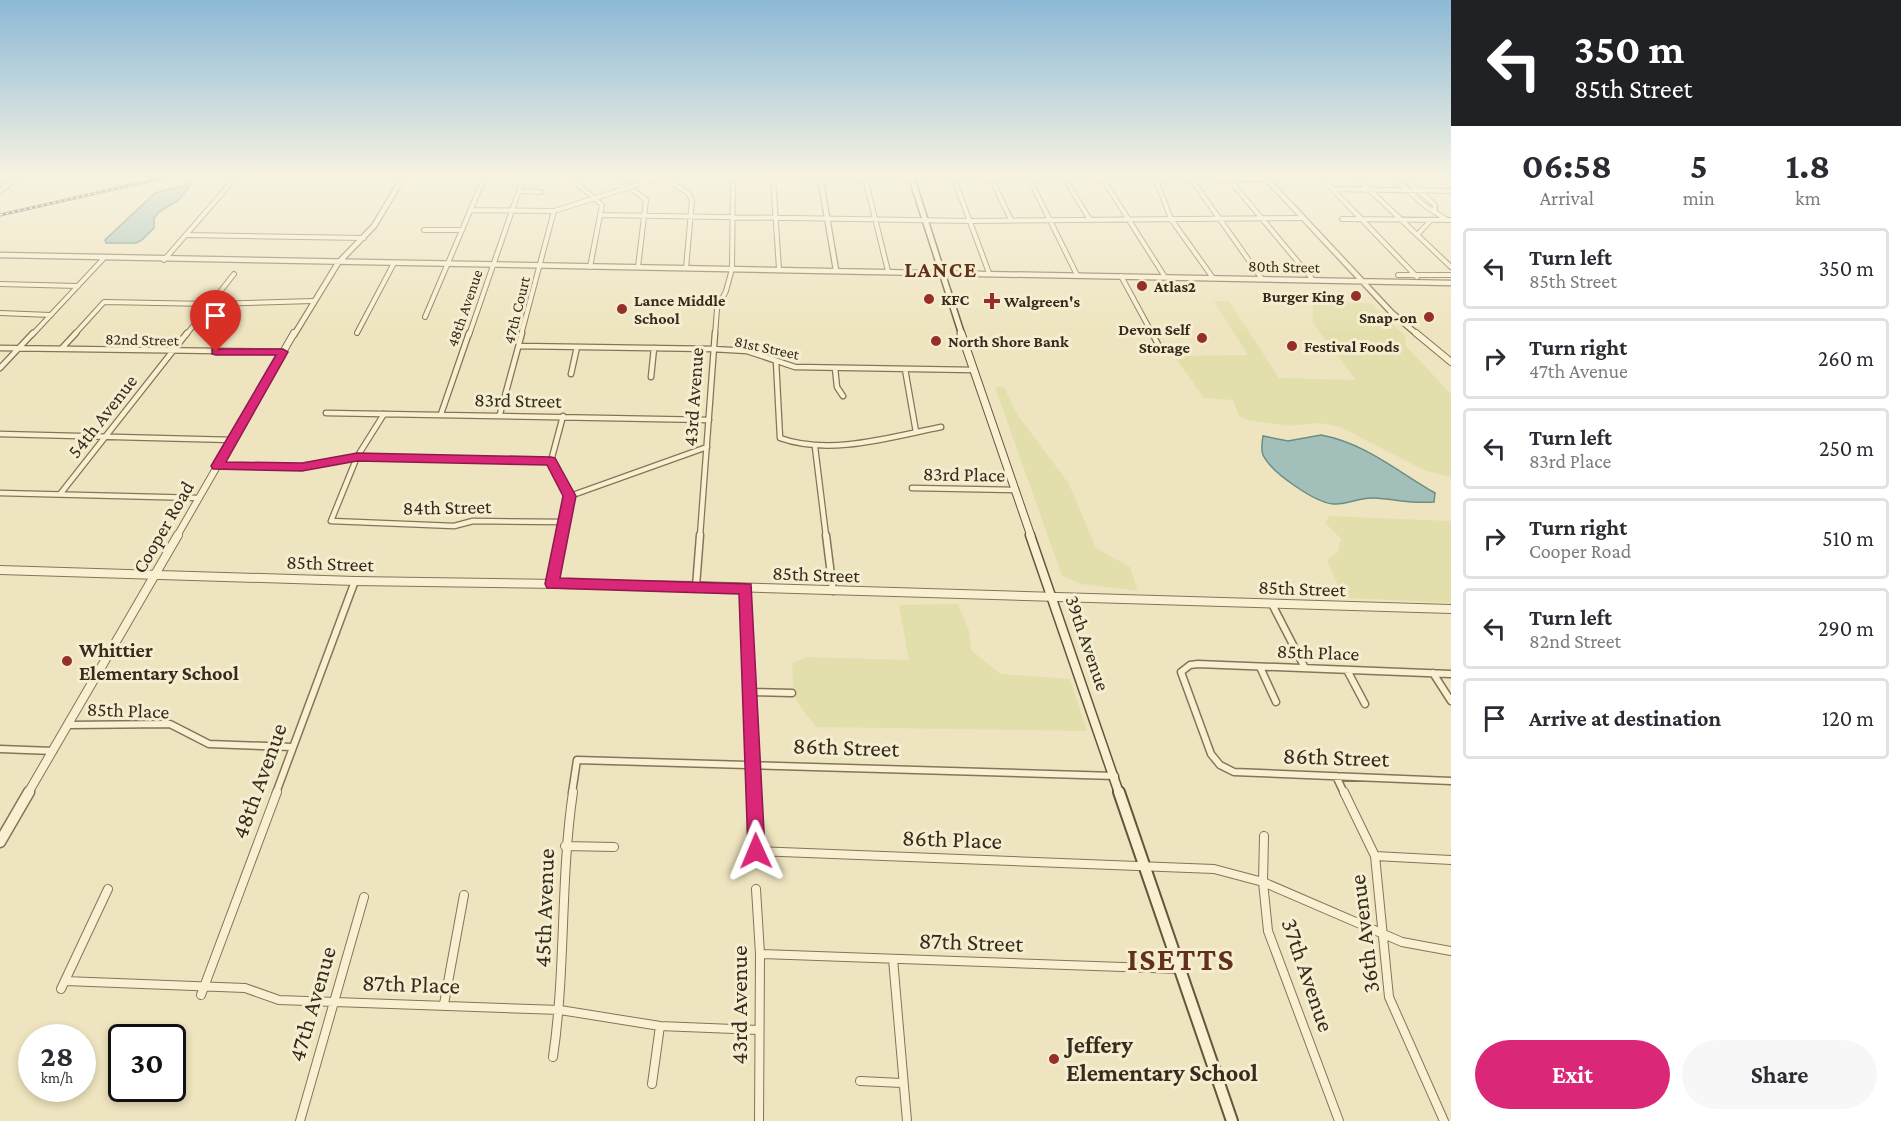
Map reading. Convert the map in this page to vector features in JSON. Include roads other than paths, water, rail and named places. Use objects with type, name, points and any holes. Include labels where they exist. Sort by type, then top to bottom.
[{"type":"main road","name":"39th Avenue","points":[[926,228],[1232,1121]]},
{"type":"street","points":[[164,260],[193,228]]},
{"type":"street","name":"Cooper Road","points":[[0,842],[313,301],[338,263],[371,228]]},
{"type":"street","name":"48th Avenue","points":[[441,414],[506,228]]},
{"type":"street","name":"47th Court","points":[[500,414],[549,228]]},
{"type":"street","points":[[590,267],[598,228]]},
{"type":"street","points":[[638,267],[644,228]]},
{"type":"street","points":[[686,268],[689,228]]},
{"type":"street","name":"43rd Avenue","points":[[696,586],[713,349],[717,309],[726,291],[732,268],[730,228]]},
{"type":"street","points":[[777,228],[779,269]]},
{"type":"street","points":[[829,228],[836,270]]},
{"type":"street","points":[[878,228],[888,271]]},
{"type":"street","points":[[972,228],[989,273]]},
{"type":"street","points":[[1054,228],[1077,275]]},
{"type":"street","points":[[1135,228],[1165,277]]},
{"type":"street","points":[[1178,228],[1213,278]]},
{"type":"street","points":[[1224,228],[1262,279]]},
{"type":"street","points":[[1271,228],[1313,280]]},
{"type":"street","points":[[1312,228],[1402,322],[1451,362]]},
{"type":"street","points":[[1371,228],[1416,276]]},
{"type":"street","points":[[1410,228],[1448,261],[1451,267]]},
{"type":"street","points":[[1417,235],[1423,228]]},
{"type":"street","points":[[424,230],[460,230],[425,317]]},
{"type":"street","points":[[187,235],[364,238]]},
{"type":"street","name":"80th Street","points":[[0,255],[164,260],[732,268],[1451,283]]},
{"type":"street","points":[[0,368],[104,258]]},
{"type":"street","points":[[357,333],[394,263]]},
{"type":"street","name":"54th Avenue","points":[[61,493],[234,274]]},
{"type":"street","points":[[1398,275],[1451,275]]},
{"type":"street","points":[[1121,276],[1161,350]]},
{"type":"street","points":[[0,284],[78,286]]},
{"type":"street","points":[[62,348],[104,302],[210,304],[313,301]]},
{"type":"street","points":[[0,313],[51,315]]},
{"type":"street","name":"81st Street","points":[[519,346],[713,349],[747,351],[795,367],[974,370]]},
{"type":"street","points":[[571,374],[577,347]]},
{"type":"street","name":"82nd Street","points":[[0,348],[283,352]]},
{"type":"street","points":[[651,377],[654,348]]},
{"type":"street","points":[[776,361],[780,438],[790,444],[815,447],[941,427]]},
{"type":"street","points":[[835,368],[837,387],[843,396]]},
{"type":"street","points":[[905,369],[916,432]]},
{"type":"street","name":"83rd Street","points":[[326,413],[500,414],[709,420]]},
{"type":"street","points":[[357,457],[384,414]]},
{"type":"street","points":[[552,584],[570,496],[551,461],[563,416]]},
{"type":"street","points":[[0,434],[233,440]]},
{"type":"street","points":[[570,496],[707,447]]},
{"type":"street","points":[[815,447],[833,591]]},
{"type":"street","points":[[217,466],[302,467],[357,457],[551,461]]},
{"type":"street","name":"84th Street","points":[[357,457],[331,521],[454,526],[473,521],[564,522]]},
{"type":"street","name":"83rd Place","points":[[912,488],[1016,490]]},
{"type":"street","points":[[0,493],[199,498]]},
{"type":"street","name":"85th Street","points":[[0,570],[355,581],[696,586],[1451,609]]},
{"type":"street","name":"48th Avenue","points":[[201,995],[355,581]]},
{"type":"street","points":[[746,588],[755,764]]},
{"type":"street","points":[[1272,604],[1305,668]]},
{"type":"street","name":"85th Place","points":[[1220,765],[1211,754],[1182,677],[1184,668],[1198,664],[1451,674]]},
{"type":"street","points":[[1260,667],[1276,702]]},
{"type":"street","points":[[1347,670],[1365,704]]},
{"type":"street","points":[[1433,673],[1451,701]]},
{"type":"street","points":[[752,692],[792,693]]},
{"type":"street","name":"85th Place","points":[[68,725],[170,724],[209,744],[292,747]]},
{"type":"street","points":[[0,749],[53,751]]},
{"type":"street","name":"86th Street","points":[[576,760],[1115,776]]},
{"type":"street","name":"45th Avenue","points":[[553,1057],[560,1010],[565,846],[576,760]]},
{"type":"street","name":"86th Place","points":[[755,764],[756,851],[1214,869],[1263,882],[1383,935]]},
{"type":"street","name":"86th Street","points":[[1220,765],[1234,772],[1451,781]]},
{"type":"street","name":"36th Avenue","points":[[1336,776],[1375,856],[1389,997],[1444,1121]]},
{"type":"street","name":"37th Avenue","points":[[1264,836],[1263,882],[1268,931],[1339,1121]]},
{"type":"street","points":[[565,846],[614,847]]},
{"type":"street","points":[[1375,856],[1451,860]]},
{"type":"street","points":[[61,989],[108,889]]},
{"type":"street","name":"43rd Avenue","points":[[756,889],[760,954],[759,1121]]},
{"type":"street","points":[[444,1004],[461,925],[464,895]]},
{"type":"street","name":"47th Avenue","points":[[300,1121],[363,897]]},
{"type":"street","points":[[1383,935],[1424,950],[1451,951]]},
{"type":"street","name":"87th Street","points":[[760,954],[1180,969]]},
{"type":"street","points":[[892,959],[906,1121]]},
{"type":"street","name":"87th Place","points":[[65,981],[245,988],[279,1000],[444,1004],[560,1010],[660,1026],[758,1030]]},
{"type":"street","points":[[652,1084],[660,1026]]},
{"type":"street","points":[[860,1081],[902,1083]]},
{"type":"water","points":[[117,228],[154,228],[136,243],[106,243],[105,240]]},
{"type":"water","points":[[1321,435],[1352,444],[1381,459],[1435,493],[1434,502],[1369,498],[1339,504],[1326,502],[1294,486],[1275,470],[1263,455],[1263,436],[1288,441]]},
{"type":"place","name":"Atlas2","points":[[1142,286]]},
{"type":"place","name":"Burger King","points":[[1356,296]]},
{"type":"place","name":"KFC","points":[[929,299]]},
{"type":"place","name":"Walgreen's","points":[[992,301]]},
{"type":"place","name":"Lance Middle School","points":[[622,309]]},
{"type":"place","name":"Snap-on","points":[[1429,317]]},
{"type":"place","name":"Devon Self Storage","points":[[1202,338]]},
{"type":"place","name":"North Shore Bank","points":[[936,341]]},
{"type":"place","name":"Festival Foods","points":[[1292,346]]},
{"type":"place","name":"Whittier Elementary School","points":[[67,661]]},
{"type":"place","name":"Jeffery Elementary School","points":[[1054,1059]]},
{"type":"district","name":"LANCE","points":[[941,269]]},
{"type":"district","name":"ISETTS","points":[[1181,959]]}]
